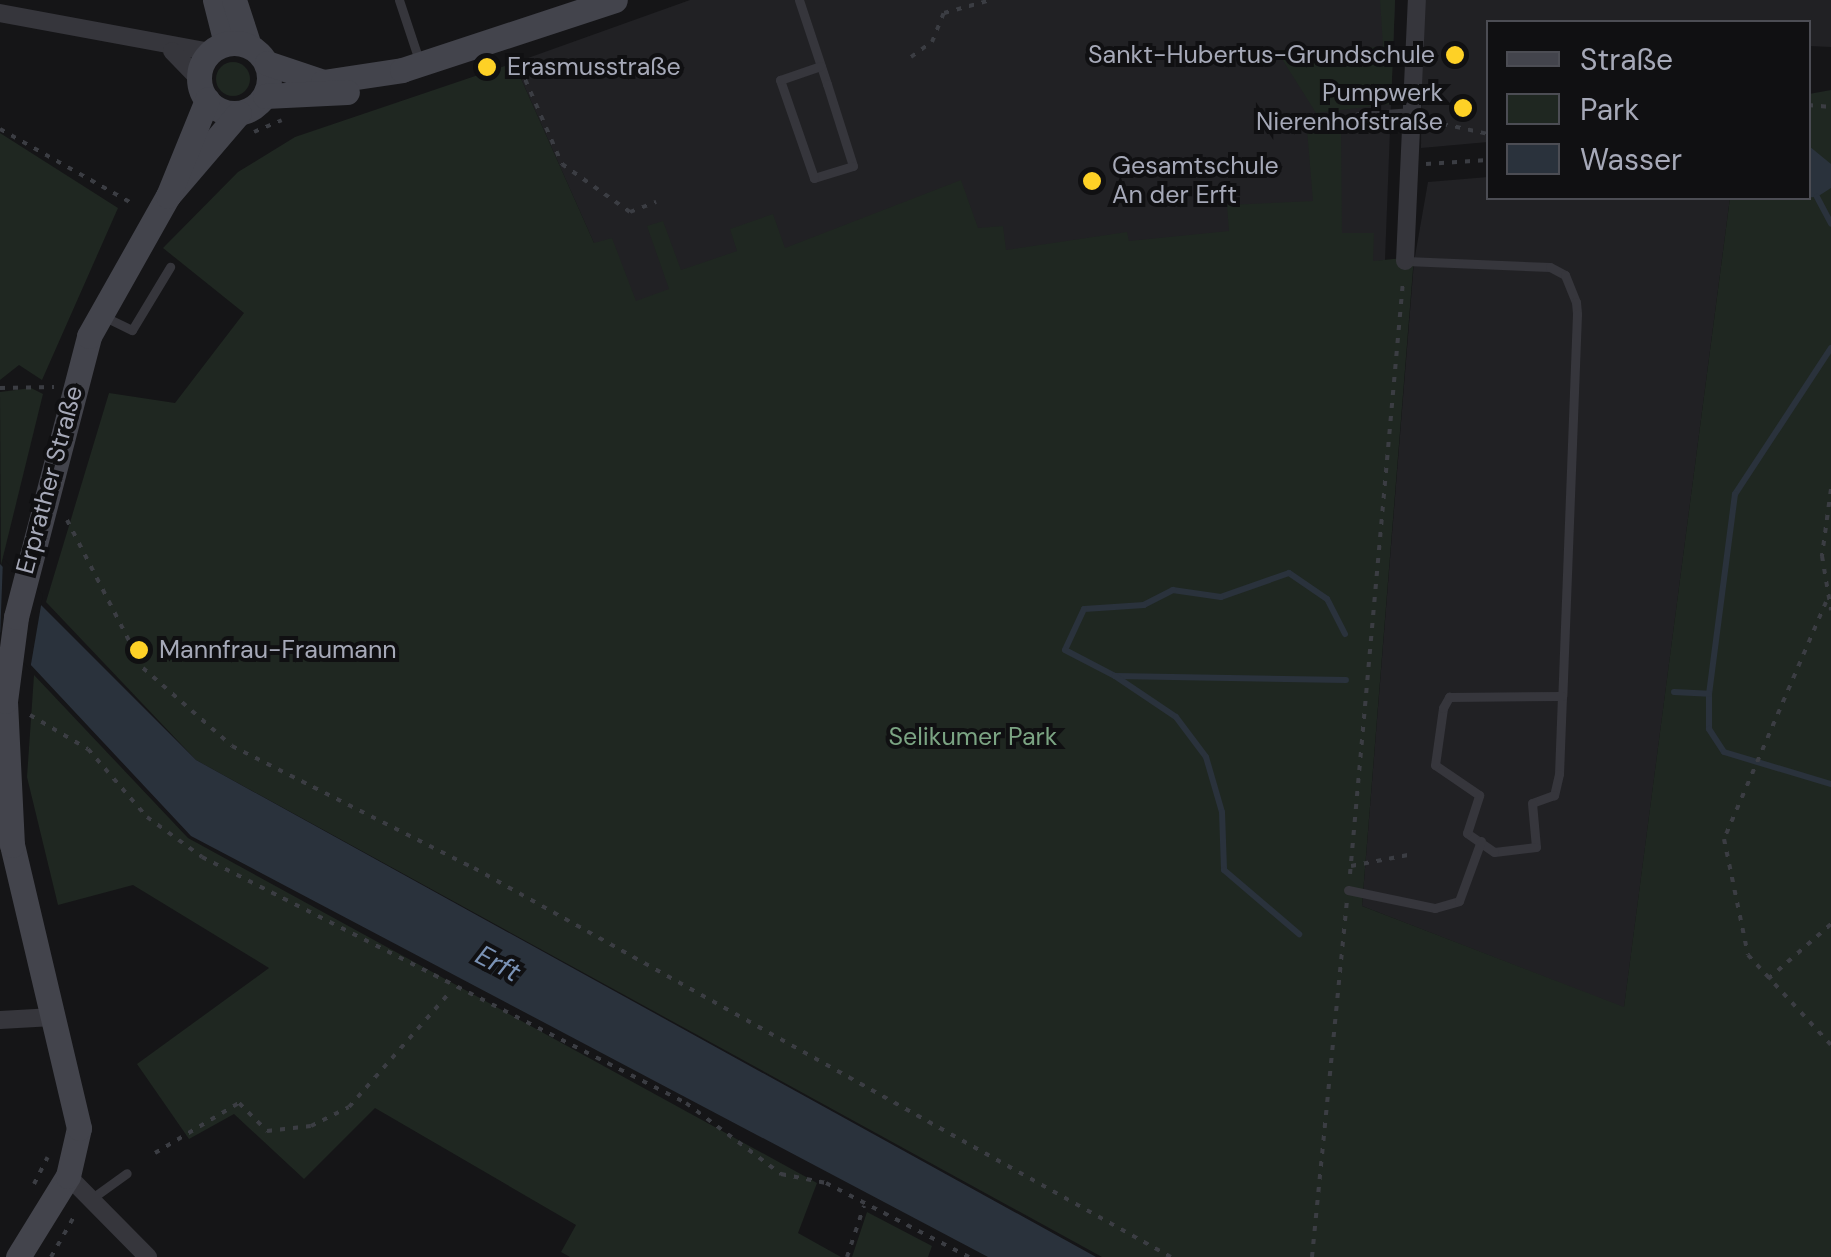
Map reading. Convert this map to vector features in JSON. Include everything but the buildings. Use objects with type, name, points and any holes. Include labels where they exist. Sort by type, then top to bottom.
[{"type":"main road","points":[[215,0],[238,51],[265,96],[322,99],[615,0]]},
{"type":"main road","points":[[234,0],[238,51]]},
{"type":"main road","points":[[238,51],[323,82],[411,68]]},
{"type":"main road","name":"Erprather Straße","points":[[82,1190],[78,1113],[6,843],[7,673],[28,561],[98,314],[162,206],[203,89],[238,51]]},
{"type":"main road","points":[[203,89],[241,126]]},
{"type":"main road","name":"Erprather Straße","points":[[162,206],[265,96]]},
{"type":"main road","points":[[18,1257],[82,1190]]},
{"type":"street","points":[[1404,261],[1415,111],[1416,0]]},
{"type":"street","points":[[0,13],[172,51],[238,51]]},
{"type":"street","points":[[172,51],[203,89]]},
{"type":"street","points":[[0,1020],[53,1017]]},
{"type":"street","points":[[82,1190],[148,1257]]},
{"type":"lane","points":[[399,0],[411,68]]},
{"type":"lane","points":[[800,0],[853,166],[814,178],[780,80],[821,66]]},
{"type":"lane","points":[[1358,116],[1415,111]]},
{"type":"lane","points":[[1404,261],[1550,267],[1572,286],[1562,696],[1554,796],[1532,803],[1536,847],[1494,852],[1467,833],[1479,795],[1435,766],[1443,708],[1450,698],[1562,696]]},
{"type":"lane","points":[[98,314],[132,330],[170,267]]},
{"type":"lane","points":[[1348,890],[1435,908],[1459,901],[1481,841]]},
{"type":"lane","points":[[82,1190],[126,1173]]},
{"type":"path","points":[[911,57],[932,42],[944,13],[992,0]]},
{"type":"path","points":[[507,37],[562,164],[630,212],[656,202]]},
{"type":"path","points":[[1415,111],[1486,133]]},
{"type":"path","points":[[241,126],[298,116]]},
{"type":"path","points":[[0,128],[162,206]]},
{"type":"path","points":[[1412,164],[1486,160]]},
{"type":"path","points":[[1312,1257],[1404,261]]},
{"type":"path","points":[[0,388],[74,390]]},
{"type":"path","points":[[1831,489],[1826,602],[1756,748],[1749,778],[1730,812],[1724,866],[1748,955],[1831,1044]]},
{"type":"path","points":[[68,502],[68,525],[132,652],[214,733],[1171,1257]]},
{"type":"path","points":[[1826,602],[1831,610]]},
{"type":"path","points":[[6,701],[88,749],[172,838],[453,990],[686,1104],[781,1174],[826,1183],[968,1257]]},
{"type":"path","points":[[1351,866],[1408,855]]},
{"type":"path","points":[[1768,980],[1831,924]]},
{"type":"path","points":[[155,1153],[239,1103],[267,1131],[311,1126],[348,1107],[453,990]]},
{"type":"path","points":[[30,1191],[53,1137]]},
{"type":"path","points":[[51,1257],[82,1190]]},
{"type":"path","points":[[847,1257],[864,1206]]},
{"type":"shaded area","name":"Gesamtschule An der Erft","points":[[690,0],[1395,0],[1385,260],[648,365],[514,63]]},
{"type":"shaded area","name":"Sankt-Hubertus-Grundschule","points":[[1422,0],[1831,0],[1831,47],[1811,46],[1811,20],[1486,20],[1486,142],[1421,148]]},
{"type":"shaded area","points":[[1486,177],[1486,200],[1730,200],[1624,1008],[1362,906],[1414,262],[1428,182]]},
{"type":"green space","points":[[1380,0],[1395,0],[1391,104],[1316,113],[1282,59],[1383,46]]},
{"type":"green space","points":[[233,62],[245,67],[250,79],[245,91],[233,96],[221,91],[216,79],[221,67]]},
{"type":"green space","name":"Selikumer Park","points":[[514,63],[594,243],[612,238],[636,301],[669,289],[647,226],[663,221],[681,270],[737,251],[730,229],[773,214],[785,248],[961,180],[978,228],[1003,226],[1006,250],[1127,232],[1129,241],[1229,231],[1227,205],[1313,201],[1307,129],[1341,127],[1342,233],[1374,233],[1373,261],[1414,257],[1362,906],[1624,1007],[1730,200],[1811,200],[1811,94],[1831,90],[1831,1257],[1102,1257],[196,760],[46,602],[109,393],[175,403],[244,313],[163,248],[238,172],[295,137]]},
{"type":"green space","points":[[0,133],[118,208],[42,380],[19,365],[0,380]]},
{"type":"green space","points":[[31,388],[43,394],[1,565],[0,392]]},
{"type":"green space","points":[[34,675],[188,838],[817,1183],[798,1233],[841,1257],[570,1257],[561,1252],[576,1225],[375,1108],[304,1179],[234,1114],[189,1139],[137,1064],[269,968],[133,885],[58,905],[27,777]]},
{"type":"green space","points":[[867,1212],[932,1246],[928,1257],[852,1257]]},
{"type":"water","points":[[1811,148],[1831,164],[1831,188],[1811,197]]},
{"type":"water","name":"Erft","points":[[0,564],[196,760],[1096,1257],[988,1257],[191,836],[0,632]]},
{"type":"pier","points":[[3,559],[43,594],[30,670],[0,639]]},
{"type":"waterway","points":[[1817,197],[1831,223]]},
{"type":"waterway","points":[[1831,348],[1735,494],[1709,694],[1709,729],[1724,752],[1831,784]]},
{"type":"waterway","points":[[1345,634],[1327,599],[1289,573],[1221,597],[1173,590],[1144,605],[1084,609],[1065,650],[1115,676],[1346,680]]},
{"type":"waterway","points":[[1115,676],[1176,717],[1206,757],[1222,812],[1224,870],[1299,934]]},
{"type":"waterway","points":[[1674,692],[1709,694]]},
{"type":"place","name":"Sankt-Hubertus-Grundschule","points":[[1455,55]]},
{"type":"place","name":"Erasmusstraße","points":[[487,67]]},
{"type":"place","name":"Pumpwerk Nierenhofstraße","points":[[1463,108]]},
{"type":"place","name":"Gesamtschule An der Erft","points":[[1092,181]]},
{"type":"place","name":"Mannfrau-Fraumann","points":[[139,650]]}]
